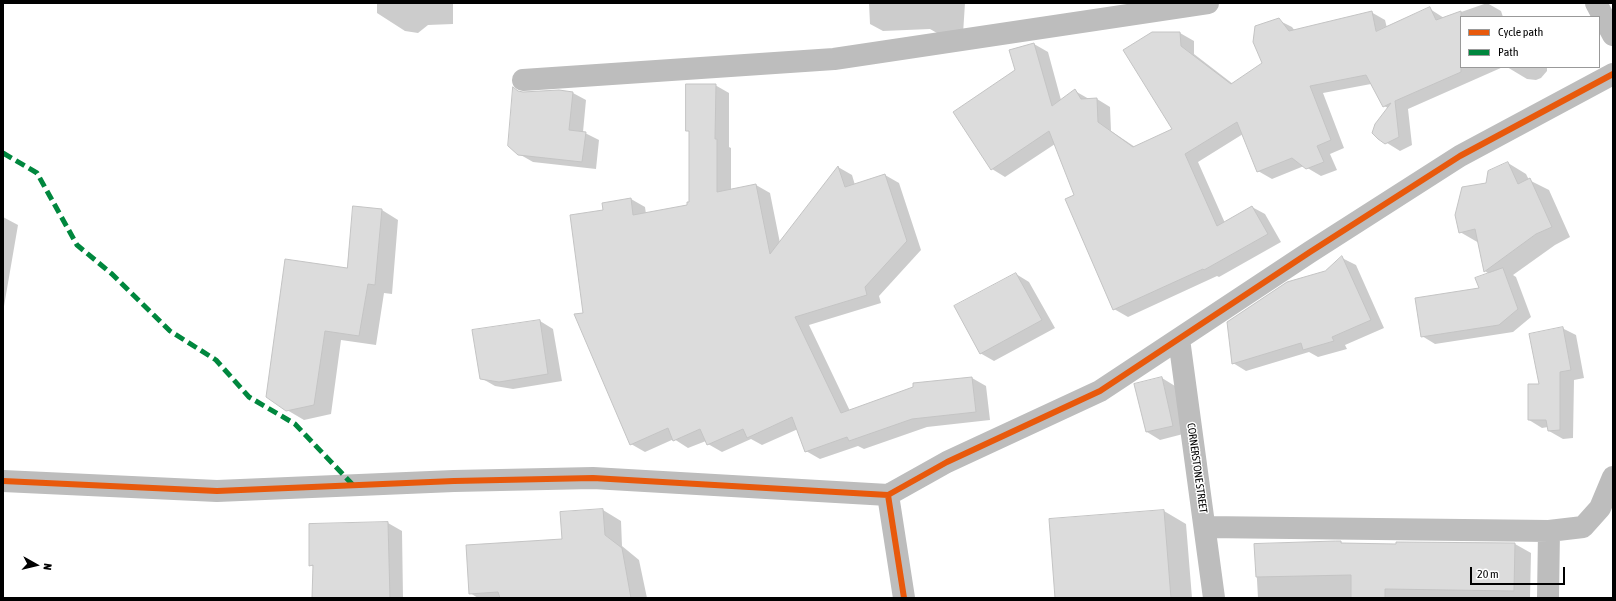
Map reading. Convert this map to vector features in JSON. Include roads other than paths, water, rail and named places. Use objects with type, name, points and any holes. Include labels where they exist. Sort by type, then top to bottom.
[{"type":"street","points":[[523,80],[834,59],[1208,3]]},
{"type":"street","points":[[1596,3],[1613,35]]},
{"type":"street","points":[[3,481],[217,491],[454,481],[593,478],[888,495],[921,478],[947,462],[1100,391],[1310,252],[1460,156],[1613,74]]},
{"type":"street","name":"CORNERSTONE STREET","points":[[1179,339],[1214,598]]},
{"type":"street","points":[[1205,527],[1549,531],[1583,527],[1600,508],[1613,477]]},
{"type":"street","points":[[888,495],[904,598]]},
{"type":"street","points":[[1548,598],[1549,531]]}]
